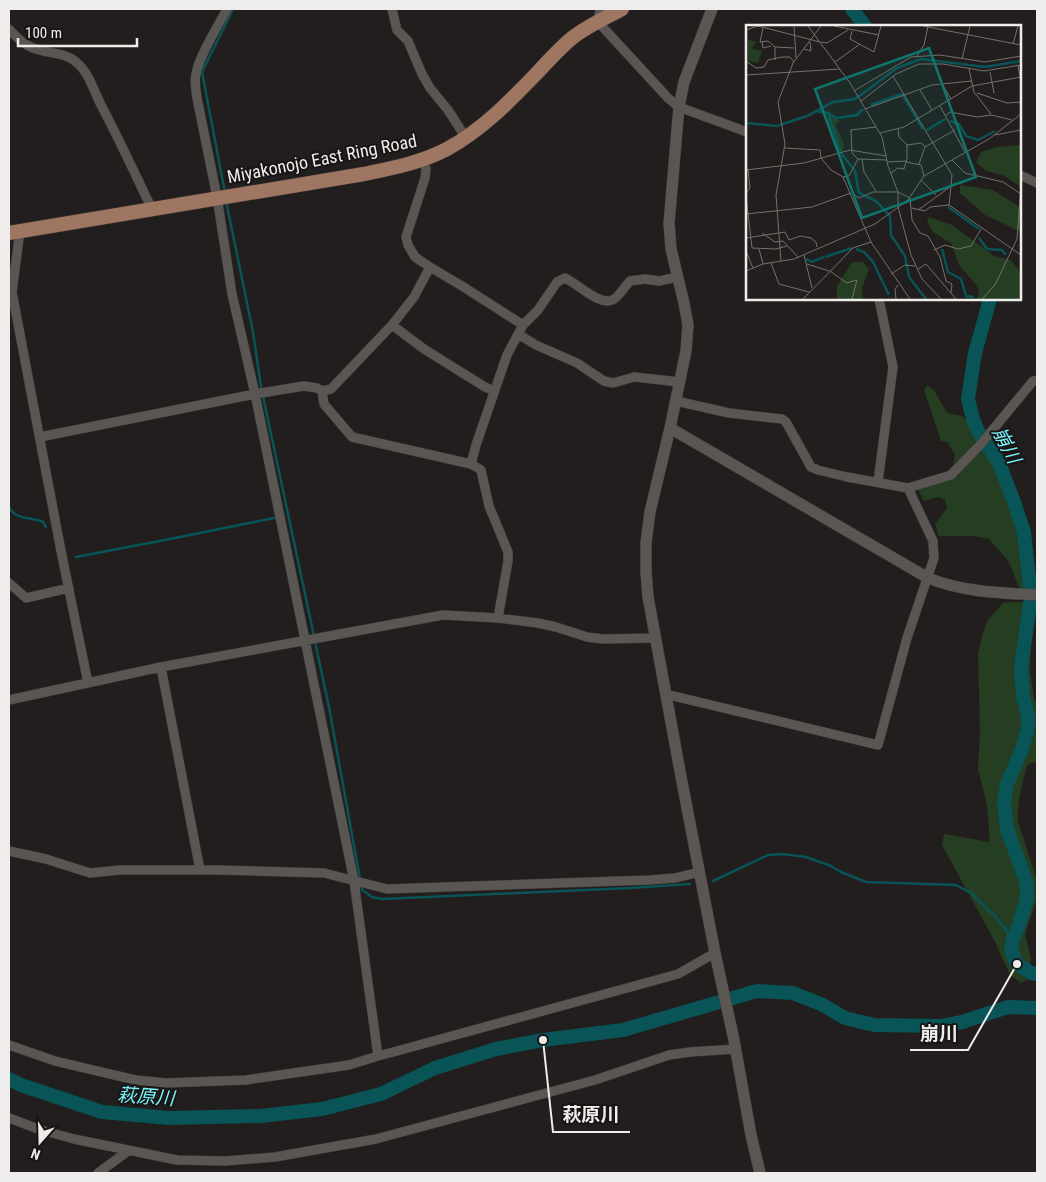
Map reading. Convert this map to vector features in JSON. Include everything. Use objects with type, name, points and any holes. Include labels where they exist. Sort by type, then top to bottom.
[{"type":"main road","name":"Miyakonojo East Ring Road","points":[[14,232],[364,174],[423,160],[448,149],[466,138],[505,106],[548,61],[599,15],[622,9]]},
{"type":"street","points":[[227,9],[200,60],[195,83],[197,98],[223,196],[232,294],[255,394],[354,881],[378,1056]]},
{"type":"street","points":[[392,9],[397,30],[408,41],[430,88],[448,110],[466,138]]},
{"type":"street","points":[[712,9],[684,82],[679,107],[668,223],[671,249],[688,325],[686,351],[680,382],[650,512],[646,543],[646,572],[648,596],[665,694],[760,1173]]},
{"type":"street","points":[[599,15],[668,98],[679,107],[746,132]]},
{"type":"street","points":[[9,29],[18,40],[28,46],[64,55],[81,66],[152,209]]},
{"type":"street","points":[[423,160],[426,169],[425,178],[406,237],[415,257],[524,326]]},
{"type":"street","points":[[1021,175],[1037,183]]},
{"type":"street","points":[[14,232],[12,292],[88,683]]},
{"type":"street","points":[[40,437],[266,392],[304,386],[322,391],[331,389],[392,325],[414,297],[430,268]]},
{"type":"street","points":[[471,464],[507,355],[518,334],[538,310],[557,282],[565,278],[571,280],[597,298],[606,301],[614,299],[630,280],[659,281],[678,277]]},
{"type":"street","points":[[878,482],[893,366],[879,300]]},
{"type":"street","points":[[392,325],[424,349],[494,391]]},
{"type":"street","points":[[518,334],[536,345],[577,363],[604,381],[613,384],[634,377],[680,382]]},
{"type":"street","points":[[676,401],[728,413],[782,419],[786,422],[812,466],[818,470],[908,488],[951,475],[983,441],[1033,381],[1037,380]]},
{"type":"street","points":[[322,391],[324,404],[352,437],[471,464],[481,470],[489,506],[508,552],[498,618]]},
{"type":"street","points":[[670,428],[928,578],[944,584],[981,592],[1037,595]]},
{"type":"street","points":[[665,694],[878,745],[907,638],[934,558],[934,541],[908,488]]},
{"type":"street","points":[[9,583],[26,598],[69,588]]},
{"type":"street","points":[[9,700],[161,667],[443,615],[498,618],[538,623],[587,637],[603,639],[656,638]]},
{"type":"street","points":[[161,667],[200,870]]},
{"type":"street","points":[[9,851],[46,859],[90,873],[120,870],[200,870],[324,873],[387,889],[650,880],[675,878],[700,872]]},
{"type":"street","points":[[9,1045],[55,1061],[136,1080],[166,1083],[246,1080],[349,1065],[678,974],[715,953]]},
{"type":"street","points":[[9,1118],[41,1130],[74,1139],[177,1160],[225,1161],[275,1157],[376,1139],[595,1080],[669,1055],[735,1045]]},
{"type":"street","points":[[98,1173],[128,1151]]},
{"type":"green space","points":[[927,385],[934,390],[947,413],[962,416],[967,420],[998,466],[1013,504],[1032,569],[1034,590],[1020,590],[1009,562],[989,539],[973,536],[939,536],[935,524],[947,508],[945,500],[939,497],[924,501],[917,488],[941,477],[953,466],[955,454],[947,442],[941,441],[924,390]]},
{"type":"green space","points":[[1003,603],[1035,603],[1030,671],[1034,700],[1037,703],[1036,762],[1028,764],[1018,807],[1018,821],[1037,881],[1037,898],[1025,934],[1031,959],[1028,979],[1021,983],[1010,975],[993,938],[942,845],[944,834],[990,842],[987,805],[978,769],[980,734],[978,654],[988,620]]},
{"type":"waterway","points":[[225,193],[202,72],[233,9]]},
{"type":"waterway","name":"崩川","points":[[852,9],[864,25]]},
{"type":"waterway","points":[[226,201],[253,332],[261,387],[314,636]]},
{"type":"waterway","name":"崩川","points":[[990,300],[975,353],[968,399],[978,431],[999,463],[1024,532],[1031,597],[1021,667],[1028,728],[1022,749],[1007,784],[1004,801],[1007,829],[1027,884],[1027,899],[1013,939],[1011,951],[1017,964],[1031,973],[1037,974]]},
{"type":"waterway","points":[[9,507],[15,514],[43,522],[46,527]]},
{"type":"waterway","points":[[76,557],[274,518]]},
{"type":"waterway","points":[[315,642],[329,707],[360,879]]},
{"type":"waterway","points":[[713,881],[768,855],[783,854],[806,857],[866,882],[956,885],[971,893],[996,917],[1013,939]]},
{"type":"waterway","points":[[361,885],[362,890],[372,897],[382,899],[690,884]]},
{"type":"waterway","name":"萩原川","points":[[9,1079],[21,1085],[102,1112],[169,1118],[261,1116],[322,1109],[381,1094],[435,1068],[496,1049],[543,1040],[623,1030],[757,991],[793,993],[823,1005],[845,1018],[874,1025],[941,1026],[962,1022],[1008,1007],[1037,1008]]},
{"type":"place","name":"崩川","points":[[1017,964]]},
{"type":"place","name":"萩原川","points":[[543,1040]]}]
